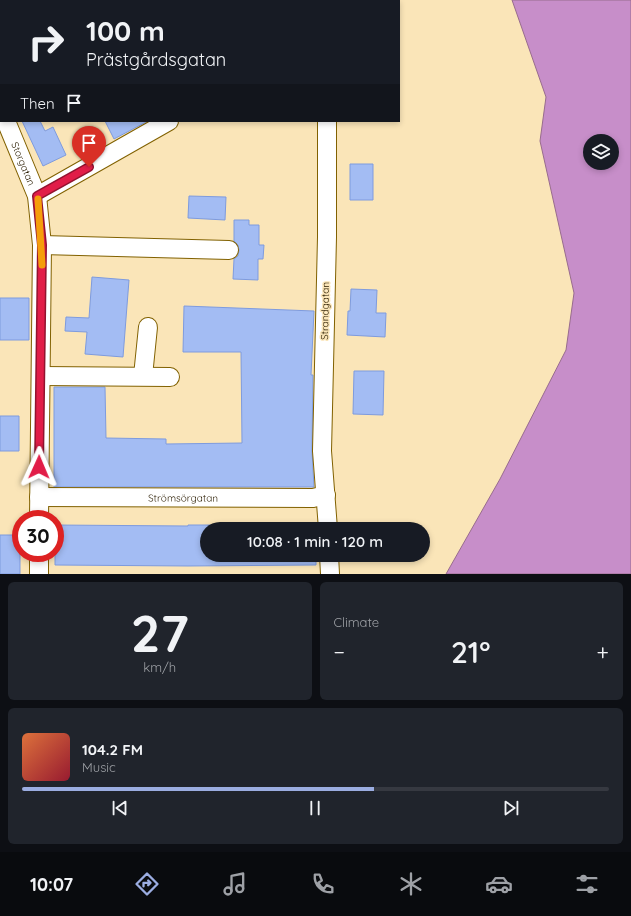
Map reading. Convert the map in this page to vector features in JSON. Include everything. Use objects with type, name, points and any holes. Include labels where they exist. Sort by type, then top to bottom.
[{"type":"street","name":"Storgatan","points":[[6,122],[37,196],[42,245],[39,510]]},
{"type":"street","points":[[37,196],[167,122]]},
{"type":"street","name":"Strandgatan","points":[[327,122],[327,236],[322,451],[328,522]]},
{"type":"street","points":[[42,245],[229,250]]},
{"type":"street","points":[[143,376],[148,327]]},
{"type":"street","points":[[41,376],[170,377]]},
{"type":"street","name":"Strömsörgatan","points":[[39,497],[327,498]]},
{"type":"street","points":[[39,562],[39,574]]},
{"type":"street","points":[[329,562],[330,574]]},
{"type":"shaded area","points":[[512,0],[631,0],[631,574],[446,574],[500,479],[566,350],[574,293],[540,141],[546,97]]},
{"type":"building","points":[[22,122],[40,122],[45,131],[53,127],[66,155],[43,166]]},
{"type":"building","points":[[106,122],[146,122],[114,139]]},
{"type":"building","points":[[350,164],[373,164],[373,200],[350,200]]},
{"type":"building","points":[[189,196],[226,197],[225,220],[188,218]]},
{"type":"building","points":[[234,220],[249,220],[249,225],[259,225],[259,245],[264,245],[263,259],[258,259],[258,280],[233,279],[234,259],[238,256],[239,250],[238,245],[234,241]]},
{"type":"building","points":[[92,277],[129,280],[123,357],[85,354],[87,332],[65,331],[66,317],[89,318]]},
{"type":"building","points":[[351,289],[377,290],[376,313],[386,313],[385,337],[347,335]]},
{"type":"building","points":[[0,298],[29,298],[29,340],[0,340]]},
{"type":"building","points":[[184,306],[314,311],[311,375],[313,375],[312,451],[314,487],[54,487],[54,387],[105,387],[106,438],[166,439],[166,444],[242,443],[241,352],[183,352]]},
{"type":"building","points":[[354,371],[384,371],[383,415],[353,414]]},
{"type":"building","points":[[0,416],[19,416],[19,451],[0,451]]},
{"type":"building","points":[[64,525],[200,525],[200,562],[316,562],[316,565],[55,565],[55,562],[64,562]]},
{"type":"building","points":[[0,535],[12,535],[12,562],[20,562],[20,574],[0,574]]},
{"type":"slow traffic","points":[[38,199],[42,245],[42,265]]},
{"type":"route","points":[[39,467],[42,245],[37,196],[89,167]]}]
